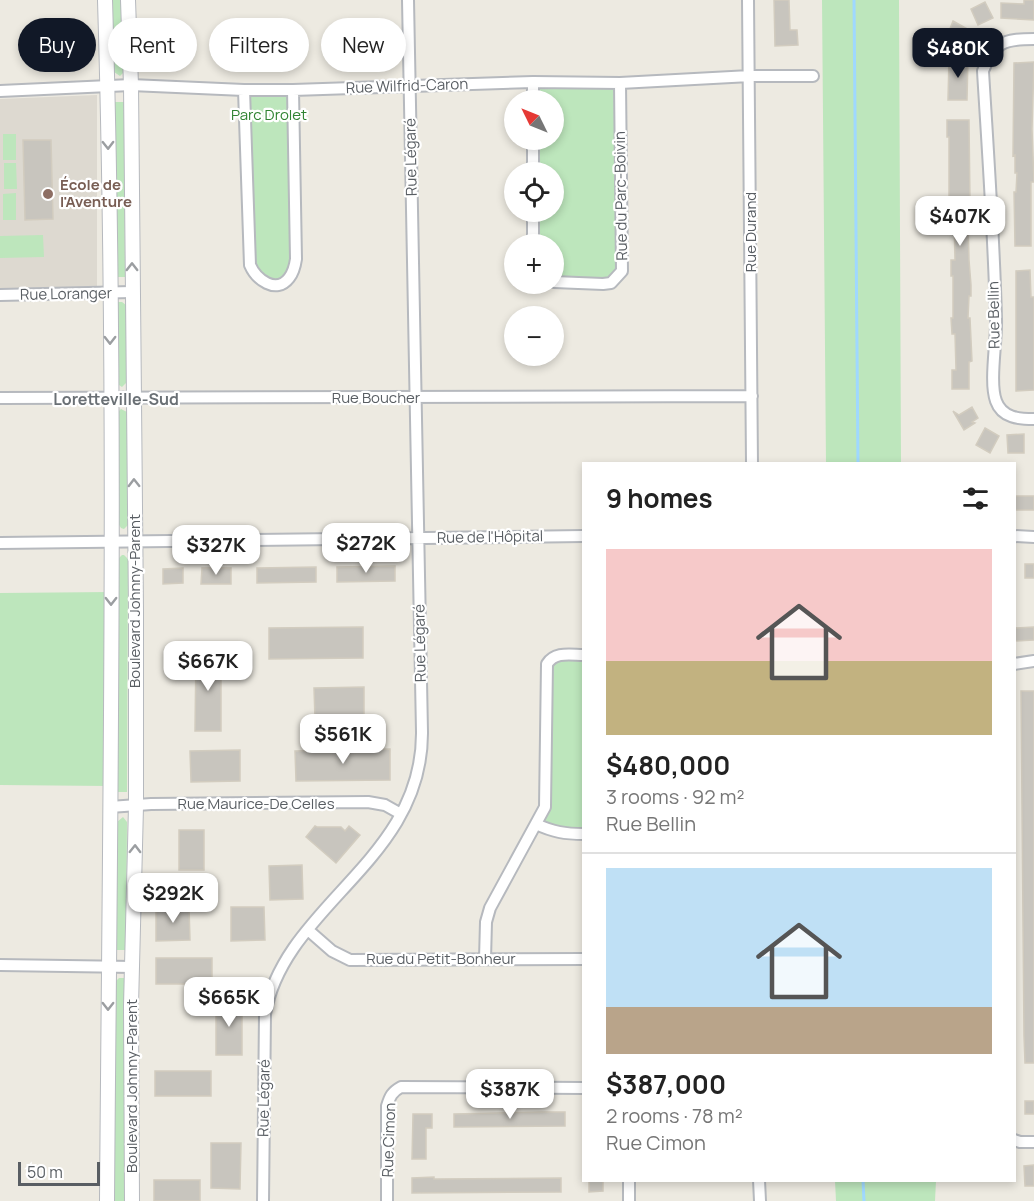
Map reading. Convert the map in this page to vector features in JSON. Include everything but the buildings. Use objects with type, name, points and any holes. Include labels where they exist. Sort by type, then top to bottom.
[{"type":"street","name":"Boulevard Johnny-Parent","points":[[105,0],[111,542],[107,1201]]},
{"type":"street","name":"Boulevard Johnny-Parent","points":[[128,0],[131,85],[135,541],[135,806],[131,1006],[132,1201]]},
{"type":"street","name":"Rue Légaré","points":[[263,1201],[265,1014],[274,981],[286,958],[308,930],[373,857],[389,835],[412,792],[419,766],[422,737],[408,0]]},
{"type":"street","name":"Rue Durand","points":[[748,0],[752,462]]},
{"type":"street","name":"Rue Bellin","points":[[1034,39],[1005,41],[988,57],[983,71],[996,320],[994,390],[996,402],[1001,410],[1010,417],[1034,419]]},
{"type":"street","name":"Rue Wilfrid-Caron","points":[[0,91],[131,85],[293,90],[533,82],[620,83],[750,76],[813,76]]},
{"type":"street","points":[[533,82],[533,90]]},
{"type":"street","name":"Rue du Parc-Boivin","points":[[564,282],[611,283],[622,271],[620,83]]},
{"type":"street","points":[[244,90],[250,265],[254,274],[261,281],[277,285],[291,277],[296,260],[293,90]]},
{"type":"street","name":"Rue Loranger","points":[[0,295],[132,292]]},
{"type":"street","name":"Rue Boucher","points":[[0,398],[752,396]]},
{"type":"street","name":"Rue de l'Hôpital","points":[[0,543],[582,536]]},
{"type":"street","points":[[1016,536],[1034,537]]},
{"type":"street","points":[[485,959],[486,922],[490,908],[545,807],[547,663],[551,657],[558,655],[582,655]]},
{"type":"street","points":[[1016,664],[1034,661]]},
{"type":"street","name":"Rue Maurice-De Celles","points":[[110,807],[368,802],[385,805],[401,814]]},
{"type":"street","points":[[536,824],[552,832],[582,834]]},
{"type":"street","name":"Rue du Petit-Bonheur","points":[[308,930],[332,951],[350,960],[582,959]]},
{"type":"street","points":[[0,965],[133,967]]},
{"type":"street","name":"Rue Cimon","points":[[387,1201],[387,1106],[395,1090],[401,1087],[582,1088]]},
{"type":"street","points":[[1016,1140],[1034,1142]]},
{"type":"street","points":[[629,1182],[630,1201]]},
{"type":"street","points":[[759,1182],[759,1201]]},
{"type":"shaded area","name":"École de l'Aventure","points":[[97,95],[97,289],[0,291],[0,99]]},
{"type":"green space","points":[[111,0],[121,0],[122,18],[112,18]]},
{"type":"green space","points":[[822,0],[899,0],[901,462],[826,462]]},
{"type":"green space","points":[[533,82],[620,83],[623,262],[616,278],[564,281],[564,234],[533,234],[533,222],[564,222],[564,162],[533,162],[533,150],[564,150],[564,90],[533,90]]},
{"type":"green space","name":"Parc Drolet","points":[[244,90],[293,90],[296,259],[284,283],[254,274]]},
{"type":"green space","points":[[114,102],[124,102],[125,277],[116,277]]},
{"type":"green space","points":[[3,134],[16,134],[16,160],[3,160]]},
{"type":"green space","points":[[4,163],[16,163],[17,189],[4,189]]},
{"type":"green space","points":[[16,193],[16,220],[3,220],[3,194]]},
{"type":"green space","points":[[43,235],[44,257],[0,258],[0,236]]},
{"type":"green space","points":[[118,302],[126,305],[126,383],[122,387],[116,383],[116,306]]},
{"type":"green space","points":[[121,409],[127,412],[128,525],[124,529],[118,523],[117,413]]},
{"type":"green space","points":[[122,555],[128,559],[127,792],[118,792],[118,559]]},
{"type":"green space","points":[[111,592],[109,786],[0,785],[0,593]]},
{"type":"green space","points":[[582,655],[582,834],[536,824],[545,807],[547,664]]},
{"type":"green space","points":[[123,817],[127,822],[126,950],[116,950],[117,822]]},
{"type":"green space","points":[[124,978],[126,982],[124,1201],[114,1201],[116,981]]},
{"type":"green space","points":[[835,1182],[936,1182],[935,1201],[836,1201]]},
{"type":"waterway","points":[[854,0],[858,462]]},
{"type":"waterway","points":[[863,1182],[864,1201]]},
{"type":"place","name":"École de l'Aventure","points":[[48,194]]},
{"type":"district","name":"Loretteville-Sud","points":[[116,399]]}]
